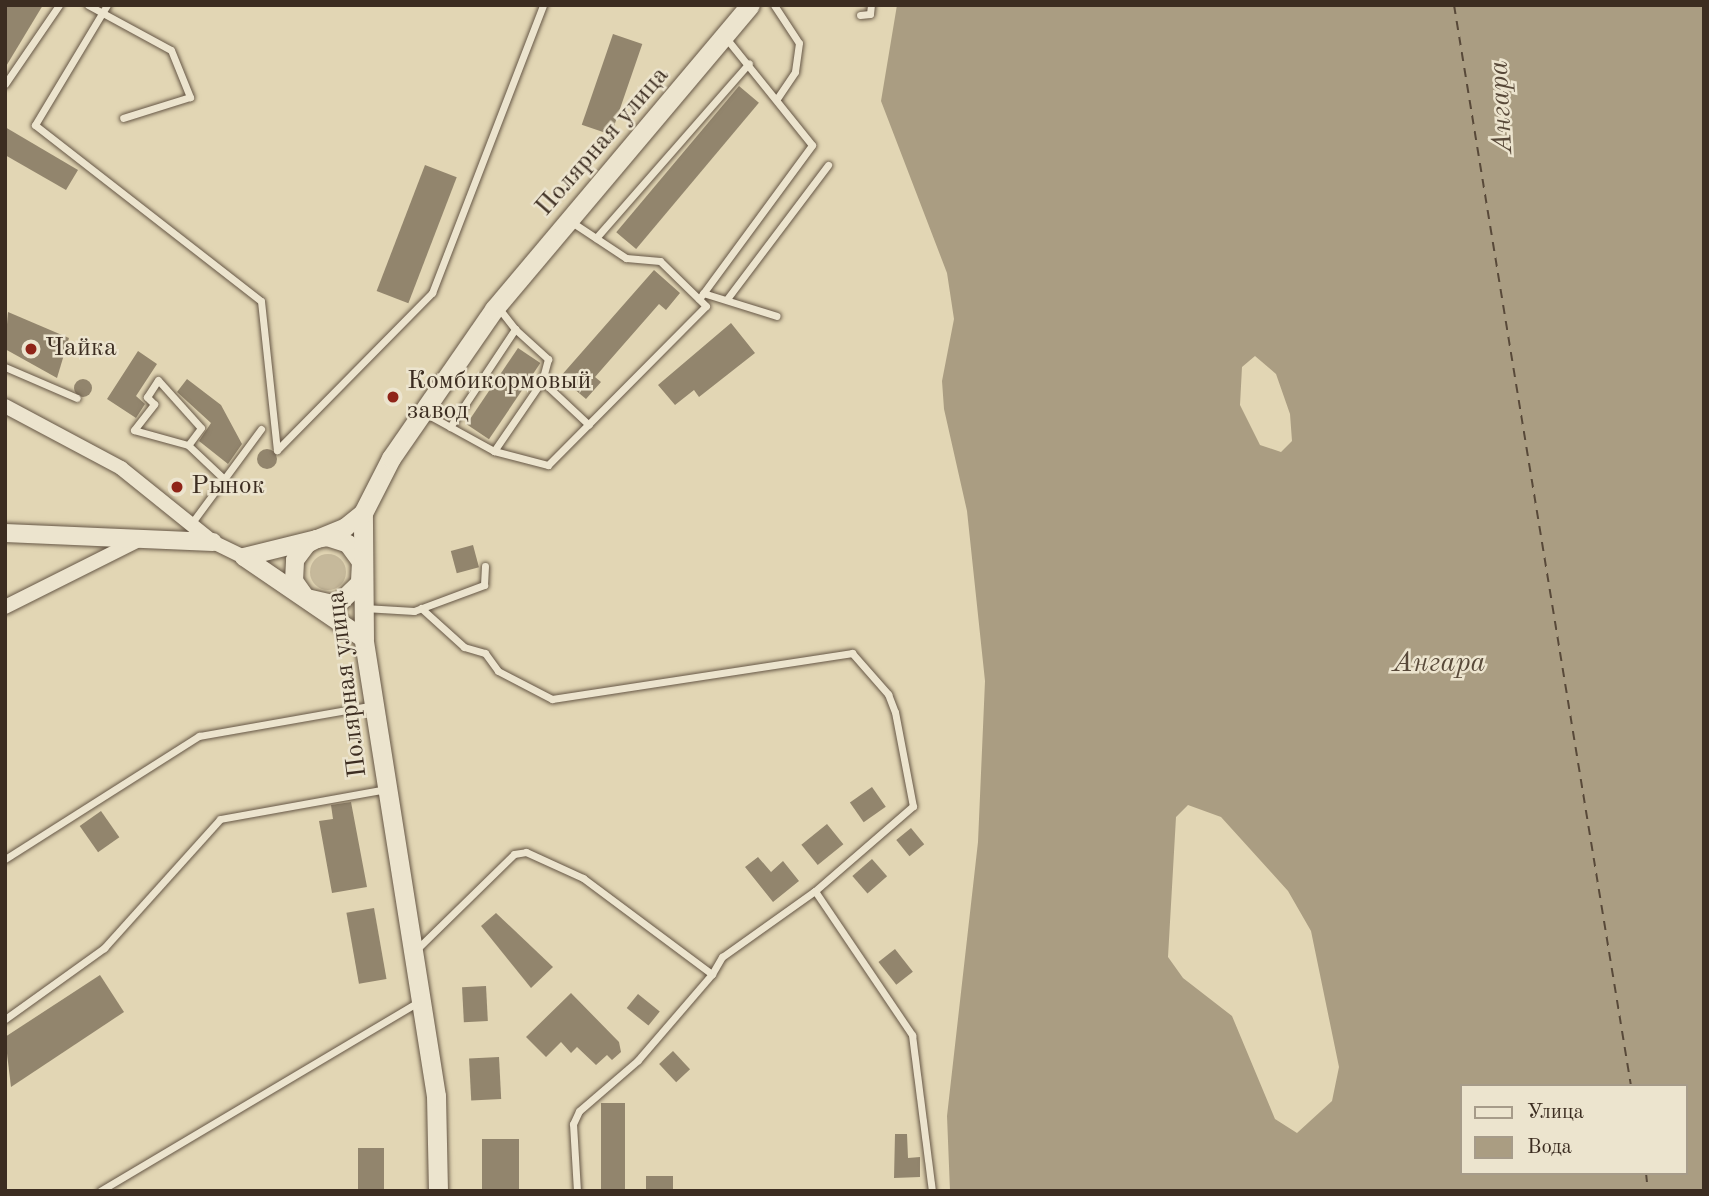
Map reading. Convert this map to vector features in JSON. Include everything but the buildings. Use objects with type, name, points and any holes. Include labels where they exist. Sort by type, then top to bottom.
[{"type":"main road","name":"Полярная улица","points":[[439,1191],[436,1096],[364,639],[361,577],[363,513],[423,412],[497,306],[726,38],[750,5]]},
{"type":"street","points":[[5,406],[121,468],[213,542],[244,557],[364,639]]},
{"type":"street","points":[[306,598],[293,571],[300,551],[363,513]]},
{"type":"street","points":[[5,533],[150,535],[213,542]]},
{"type":"street","points":[[5,607],[150,535]]},
{"type":"street","points":[[244,557],[317,539],[348,544],[361,562],[361,577],[355,593],[337,605],[306,598]]},
{"type":"lane","points":[[5,84],[59,5]]},
{"type":"lane","points":[[89,5],[100,16],[171,50],[190,97],[123,118]]},
{"type":"lane","points":[[107,5],[35,125],[261,301],[277,450],[432,293],[543,5]]},
{"type":"lane","points":[[774,5],[799,43],[795,72],[777,99]]},
{"type":"lane","points":[[860,15],[870,14],[871,5]]},
{"type":"lane","points":[[701,296],[812,145],[726,38]]},
{"type":"lane","points":[[596,238],[748,63]]},
{"type":"lane","points":[[727,299],[828,165]]},
{"type":"lane","points":[[423,412],[494,451],[548,465],[706,306],[701,296],[660,261],[626,258],[570,221]]},
{"type":"lane","points":[[701,296],[727,299],[777,316]]},
{"type":"lane","points":[[494,451],[542,381],[548,359],[515,329],[497,306]]},
{"type":"lane","points":[[450,427],[515,329]]},
{"type":"lane","points":[[5,367],[77,398]]},
{"type":"lane","points":[[188,445],[201,428],[158,380],[147,397],[154,404],[134,430],[188,445],[224,479]]},
{"type":"lane","points":[[542,381],[589,425]]},
{"type":"lane","points":[[191,525],[261,429]]},
{"type":"lane","points":[[363,608],[421,608],[484,584],[485,566]]},
{"type":"lane","points":[[421,608],[464,647],[485,653],[498,671],[552,699],[852,653],[895,712],[912,806],[815,891],[722,957],[712,974],[638,1060],[579,1111],[573,1124],[576,1191]]},
{"type":"lane","points":[[5,859],[199,736],[375,705]]},
{"type":"lane","points":[[5,1019],[103,948],[220,819],[388,788]]},
{"type":"lane","points":[[414,953],[514,854],[526,852],[638,914],[712,974]]},
{"type":"lane","points":[[815,891],[912,1035],[932,1191]]},
{"type":"lane","points":[[100,1191],[421,1000]]},
{"type":"shaded area","points":[[328,554],[341,559],[346,572],[341,585],[328,590],[315,585],[310,572],[315,559]]},
{"type":"water","name":"Ангара","points":[[897,5],[1704,5],[1704,1191],[950,1191],[947,1116],[978,842],[985,681],[967,511],[944,409],[942,381],[954,319],[947,273],[881,101]],"holes":[[[1255,356],[1276,374],[1290,414],[1292,441],[1281,452],[1260,445],[1240,405],[1242,367]],[[1188,805],[1221,817],[1288,891],[1311,931],[1339,1067],[1332,1101],[1297,1133],[1275,1119],[1232,1016],[1183,978],[1168,957],[1176,817]]]},
{"type":"ferry route","points":[[1454,5],[1631,1084]]},
{"type":"ferry route","points":[[1646,1175],[1648,1191]]},
{"type":"place","name":"Чайка","points":[[31,349]]},
{"type":"place","name":"Комбикормовый завод","points":[[393,397]]},
{"type":"place","name":"Рынок","points":[[177,487]]}]
